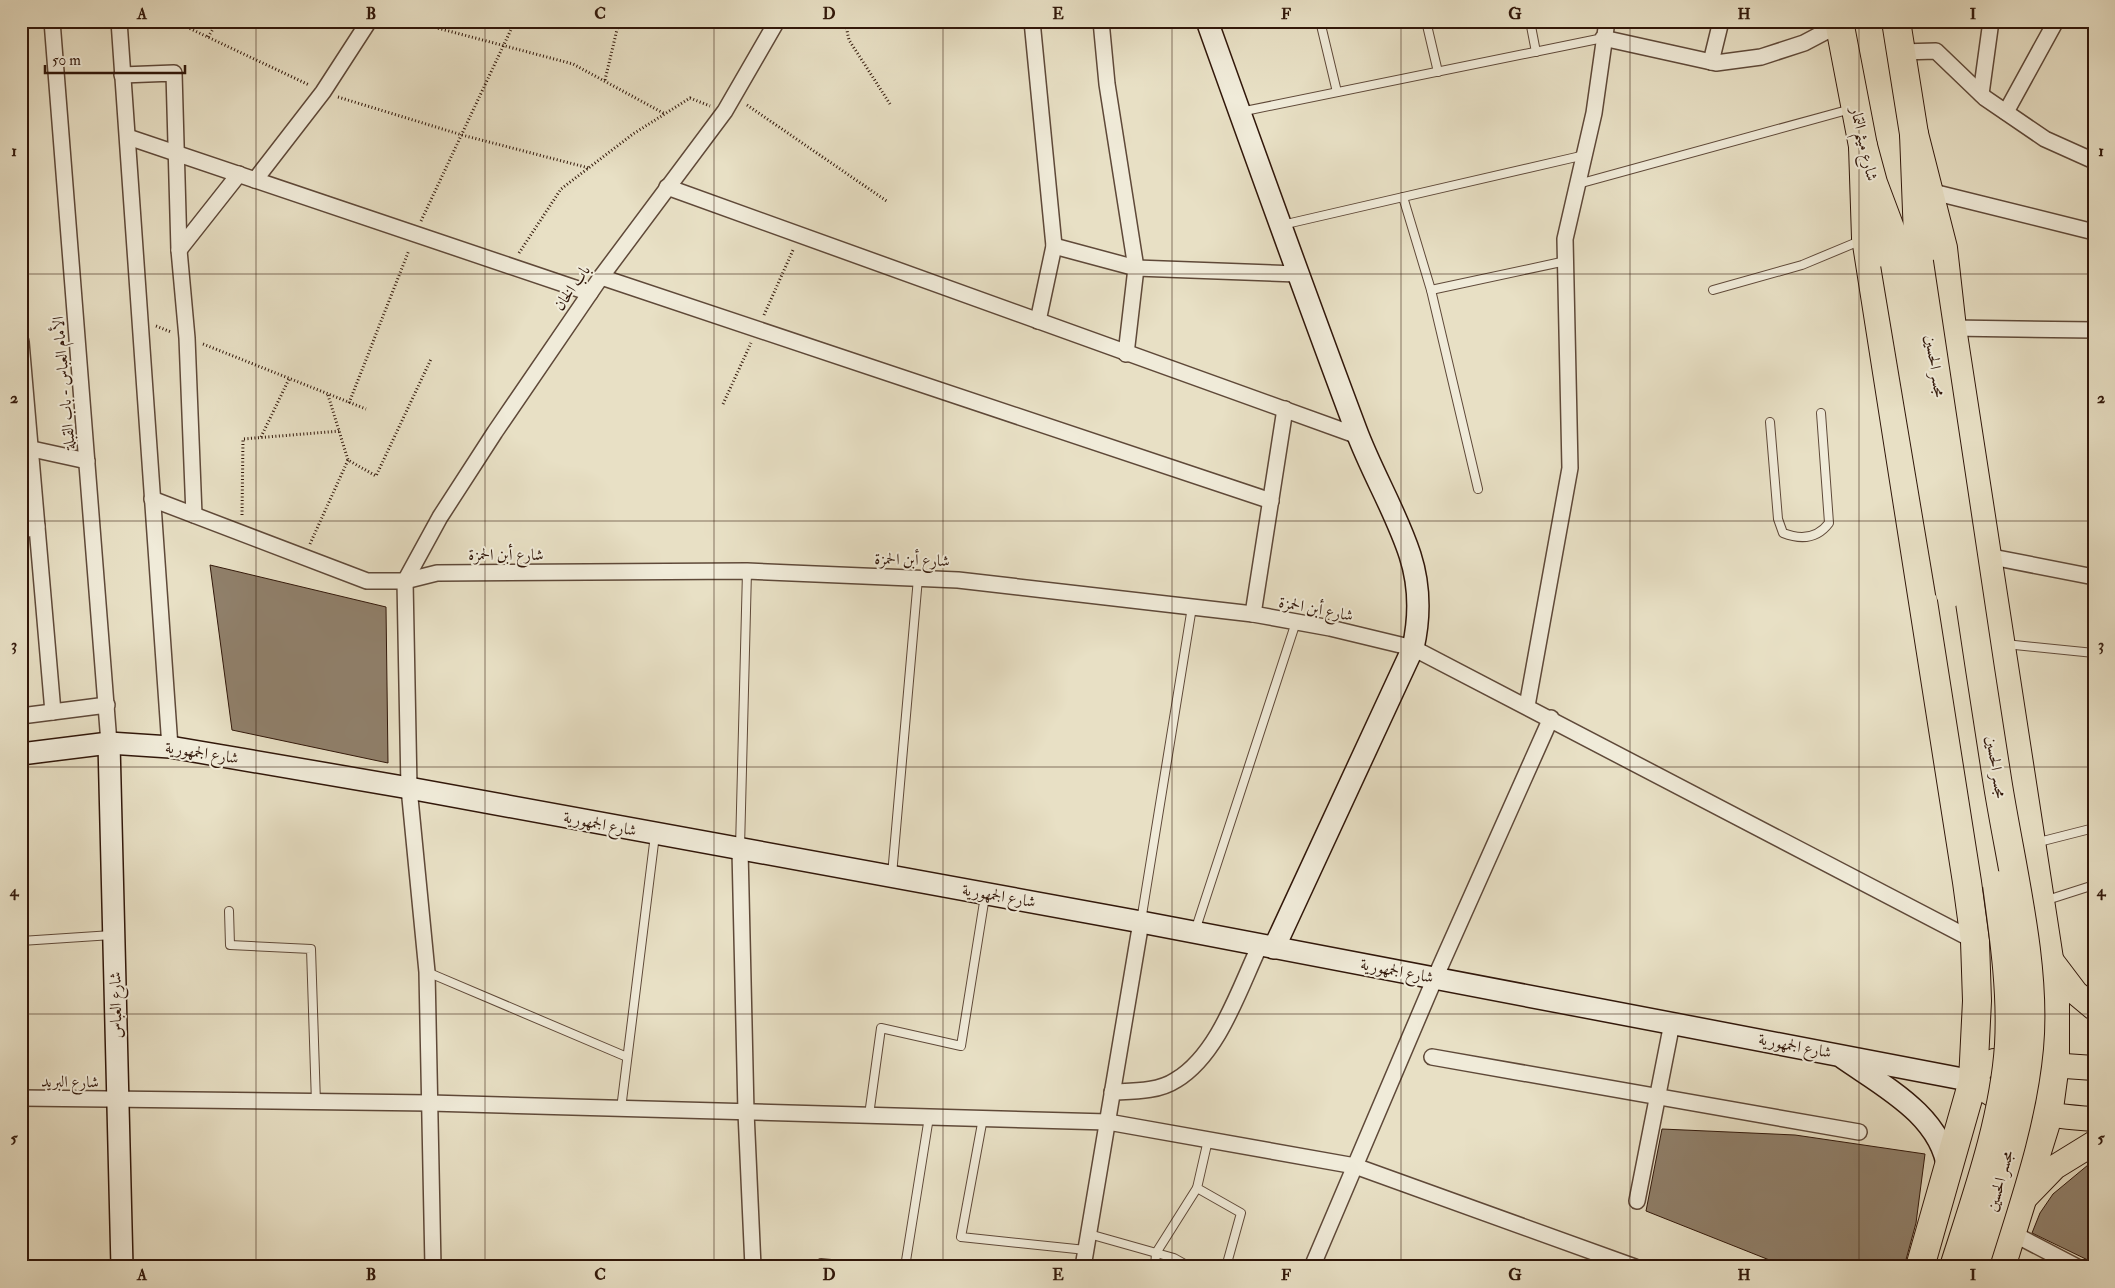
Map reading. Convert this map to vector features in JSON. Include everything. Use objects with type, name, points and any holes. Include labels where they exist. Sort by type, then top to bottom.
[{"type":"highway","points":[[1896,21],[1914,134],[1943,248],[1952,328],[2055,998],[2055,1064],[2048,1116],[2001,1267]]},
{"type":"highway","name":"شارع ميثم التمار","points":[[1839,23],[1873,183],[1891,231],[1907,263]]},
{"type":"highway","points":[[1907,263],[1914,134]]},
{"type":"highway","points":[[1864,146],[1866,238],[1966,872],[1975,941],[1977,1001],[1973,1082],[1920,1267]]},
{"type":"highway","name":"مجسر الحسين","points":[[1907,263],[2003,928],[2010,1003],[2009,1045],[2000,1106],[1954,1267]]},
{"type":"highway","name":"مجسر الحسين","points":[[1907,263],[2022,924],[2031,1004],[2029,1048],[2019,1114],[1974,1267]]},
{"type":"main road","points":[[1207,21],[1297,274],[1358,436],[1410,555],[1418,586],[1419,624],[1413,648],[1267,946]]},
{"type":"main road","name":"شارع الجمهورية","points":[[21,754],[109,743],[170,747],[409,788],[1140,922],[1836,1054],[1973,1082]]},
{"type":"main road","name":"شارع العباس","points":[[109,743],[122,1267]]},
{"type":"main road","points":[[2048,956],[2076,993],[2094,1008]]},
{"type":"main road","points":[[1836,1054],[1895,1095],[1921,1117],[1942,1143],[1948,1170]]},
{"type":"main road","points":[[2094,1068],[1994,1061],[1984,1066],[1973,1082],[1993,1097],[2025,1111],[2048,1116],[2094,1119]]},
{"type":"main road","points":[[2022,1200],[2055,1167],[2094,1143]]},
{"type":"street","name":"الأمام العباس - باب القبلة","points":[[52,21],[109,743]]},
{"type":"street","points":[[119,21],[170,747]]},
{"type":"street","points":[[255,180],[323,92],[369,21]]},
{"type":"street","name":"باب الخان","points":[[405,581],[440,517],[590,292],[725,111],[777,21]]},
{"type":"street","points":[[1032,21],[1054,246],[1038,321]]},
{"type":"street","points":[[1101,21],[1107,84],[1136,268],[1126,354]]},
{"type":"street","points":[[1527,706],[1570,468],[1565,239],[1594,113],[1607,21]]},
{"type":"street","points":[[1711,62],[1721,21]]},
{"type":"street","points":[[1981,94],[1991,21]]},
{"type":"street","points":[[2006,112],[2056,21]]},
{"type":"street","points":[[1604,38],[1711,62],[1761,57],[1804,43],[1839,23]]},
{"type":"street","points":[[1901,52],[1936,51],[1981,94],[2006,112],[2045,139],[2094,161]]},
{"type":"street","points":[[122,75],[174,73],[179,250],[186,338],[194,515]]},
{"type":"street","points":[[128,137],[590,292]]},
{"type":"street","points":[[179,250],[239,174]]},
{"type":"street","points":[[668,187],[1126,354],[1358,436]]},
{"type":"street","points":[[1929,191],[2094,232]]},
{"type":"street","points":[[1054,246],[1136,268],[1297,274]]},
{"type":"street","points":[[601,277],[1271,501]]},
{"type":"street","points":[[1952,328],[2093,334]]},
{"type":"street","points":[[21,342],[26,448],[37,526],[53,712]]},
{"type":"street","points":[[1253,614],[1285,409]]},
{"type":"street","points":[[26,448],[87,461]]},
{"type":"street","name":"شارع أبن الحمزة","points":[[152,499],[367,581],[405,581],[437,572],[747,571],[958,580],[1253,614],[1413,648],[1551,718],[1975,941]]},
{"type":"street","points":[[21,531],[37,526]]},
{"type":"street","points":[[1987,556],[2094,577]]},
{"type":"street","points":[[405,581],[409,788],[427,972],[433,1267]]},
{"type":"street","points":[[21,716],[106,705]]},
{"type":"street","points":[[1312,1267],[1435,978],[1551,718]]},
{"type":"street","points":[[740,850],[746,1112],[753,1267]]},
{"type":"street","points":[[1083,1267],[1140,922]]},
{"type":"street","points":[[1112,1092],[1150,1090],[1175,1081],[1196,1065],[1214,1042],[1267,946]]},
{"type":"street","points":[[1637,1202],[1672,1023]]},
{"type":"street","points":[[1432,1057],[1859,1132]]},
{"type":"street","name":"شارع البريد","points":[[21,1098],[118,1101],[430,1103],[1108,1122],[1355,1166],[1634,1267]]},
{"type":"street","points":[[2012,1233],[2077,1267]]},
{"type":"lane","points":[[1320,21],[1337,92]]},
{"type":"lane","points":[[1426,21],[1438,72]]},
{"type":"lane","points":[[1530,21],[1536,52]]},
{"type":"lane","points":[[1240,112],[1604,38]]},
{"type":"lane","points":[[1578,184],[1856,108]]},
{"type":"lane","points":[[1280,225],[1585,155]]},
{"type":"lane","points":[[1403,197],[1431,290],[1478,488]]},
{"type":"lane","points":[[1713,290],[1802,265],[1866,238]]},
{"type":"lane","points":[[1431,290],[1566,261]]},
{"type":"lane","points":[[1770,422],[1778,519],[1783,533],[1794,538],[1809,537],[1822,532],[1828,523],[1820,413]]},
{"type":"lane","points":[[740,850],[747,571]]},
{"type":"lane","points":[[892,877],[918,578]]},
{"type":"lane","points":[[1140,922],[1192,607]]},
{"type":"lane","points":[[1194,933],[1296,622]]},
{"type":"lane","points":[[2000,643],[2094,652]]},
{"type":"lane","points":[[2031,844],[2094,828]]},
{"type":"lane","points":[[621,1108],[655,834]]},
{"type":"lane","points":[[2040,902],[2094,885]]},
{"type":"lane","points":[[869,1115],[881,1028],[961,1046],[986,894]]},
{"type":"lane","points":[[229,911],[230,944],[311,949],[316,1103]]},
{"type":"lane","points":[[21,941],[114,935]]},
{"type":"lane","points":[[427,972],[627,1057]]},
{"type":"lane","points":[[905,1267],[929,1117]]},
{"type":"lane","points":[[983,1118],[961,1237],[1086,1250]]},
{"type":"lane","points":[[1154,1267],[1156,1253],[1197,1188],[1208,1140]]},
{"type":"lane","points":[[1197,1188],[1241,1213],[1226,1267]]},
{"type":"lane","points":[[1089,1234],[1174,1258],[1190,1267]]},
{"type":"lane","points":[[821,1267],[821,1263],[862,1267]]},
{"type":"path","points":[[174,21],[323,92],[462,135],[588,168]]},
{"type":"path","points":[[208,37],[218,21]]},
{"type":"path","points":[[411,21],[573,64],[665,114]]},
{"type":"path","points":[[349,403],[416,234],[515,21]]},
{"type":"path","points":[[605,80],[619,21]]},
{"type":"path","points":[[845,21],[849,40],[890,104]]},
{"type":"path","points":[[734,96],[888,202]]},
{"type":"path","points":[[511,266],[561,189],[632,134],[690,98],[725,111]]},
{"type":"path","points":[[139,319],[366,409]]},
{"type":"path","points":[[348,460],[376,476],[431,359]]},
{"type":"path","points":[[261,438],[289,379]]},
{"type":"path","points":[[303,558],[348,460],[328,394]]},
{"type":"path","points":[[242,534],[243,439],[340,431]]},
{"type":"building","points":[[210,565],[386,607],[388,763],[232,730]]},
{"type":"building","points":[[1662,1129],[1795,1135],[1925,1154],[1916,1223],[1904,1267],[1787,1267],[1646,1211]]},
{"type":"building","points":[[2094,1160],[2094,1263],[2032,1233],[2040,1213],[2053,1194]]}]
